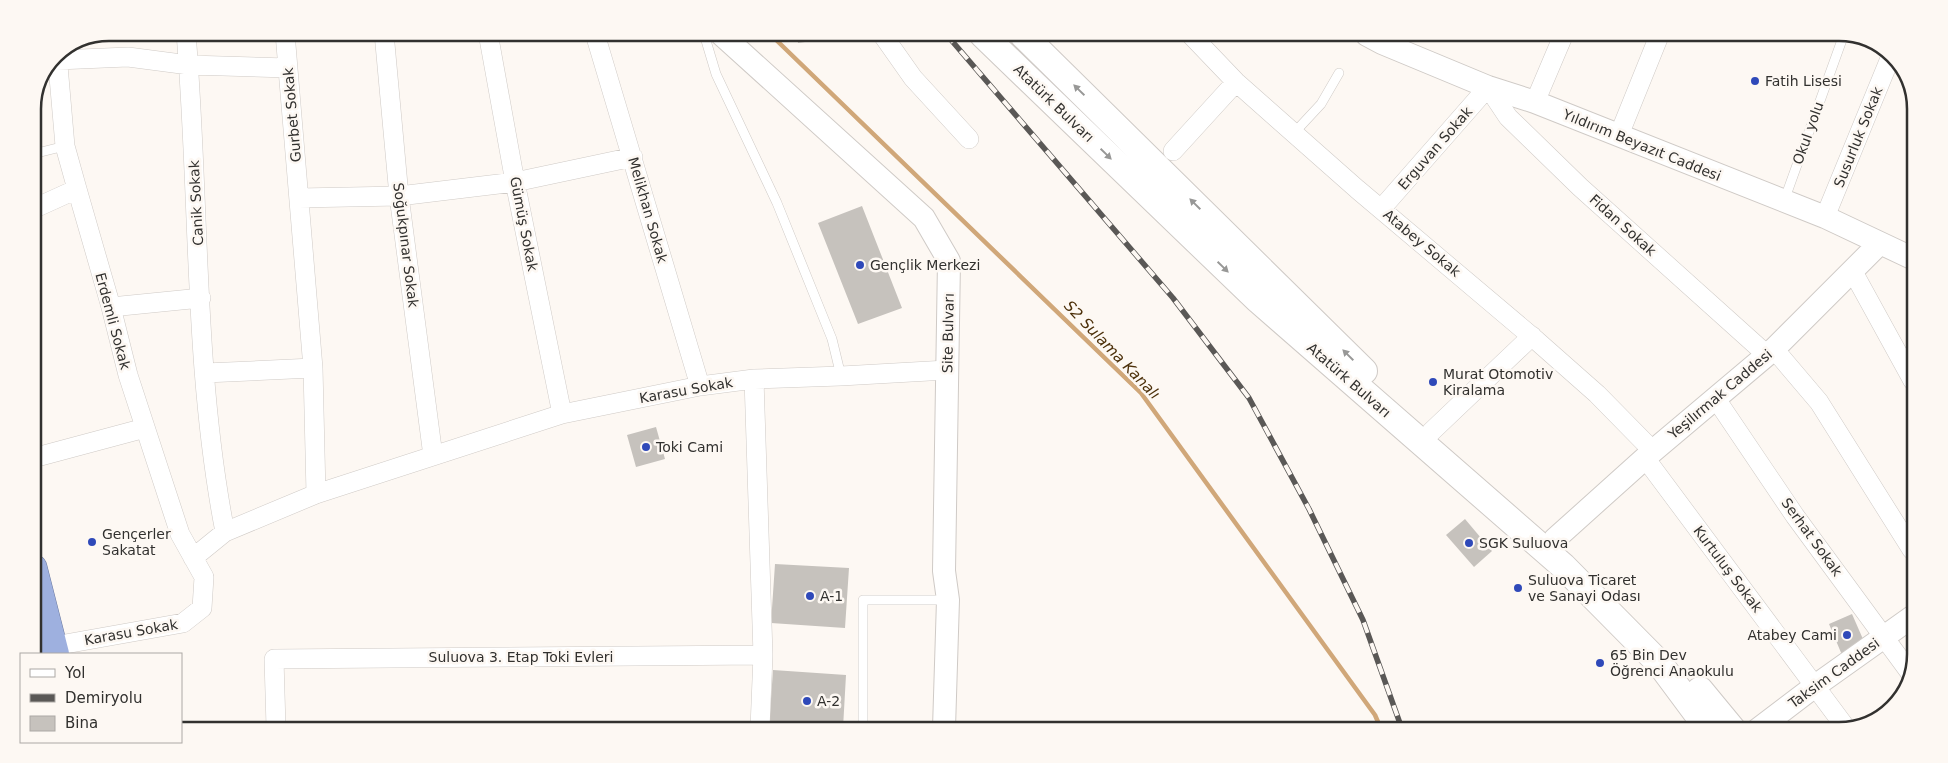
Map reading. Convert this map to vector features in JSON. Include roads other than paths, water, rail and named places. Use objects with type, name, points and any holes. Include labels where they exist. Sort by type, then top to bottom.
[{"type":"highway","points":[[41,599],[54,650]]},
{"type":"main road","name":"Atatürk Bulvarı","points":[[989,41],[1257,299],[1550,545],[1578,559],[1671,656],[1726,722]]},
{"type":"main road","name":"Atatürk Bulvarı","points":[[1029,41],[1386,392],[1550,545],[1563,566],[1660,664],[1703,722]]},
{"type":"street","name":"Canik Sokak","points":[[187,41],[205,374],[216,486],[225,532]]},
{"type":"street","name":"Gurbet Sokak","points":[[286,41],[313,368],[316,494]]},
{"type":"street","name":"Soğukpınar Sokak","points":[[385,41],[399,196],[433,456]]},
{"type":"street","name":"Gümüş Sokak","points":[[489,41],[515,182],[562,414]]},
{"type":"street","name":"Melikhan Sokak","points":[[597,41],[700,386]]},
{"type":"street","name":"Site Bulvarı","points":[[729,41],[924,218],[949,261],[944,571],[948,600],[944,722]]},
{"type":"street","points":[[887,41],[913,78],[969,139]]},
{"type":"street","name":"Atabey Sokak","points":[[1197,41],[1236,82],[1597,394],[1649,454]]},
{"type":"street","name":"Yıldırım Beyazıt Caddesi","points":[[1376,41],[1488,87],[1535,102],[1825,217],[1907,255]]},
{"type":"street","points":[[1535,102],[1560,41]]},
{"type":"street","points":[[1619,135],[1657,41]]},
{"type":"street","points":[[66,57],[128,57],[189,65],[288,68]]},
{"type":"street","name":"Susurluk Sokak","points":[[1825,217],[1888,63]]},
{"type":"street","name":"Erdemli Sokak","points":[[58,65],[65,146],[111,307],[128,375],[180,534],[204,577]]},
{"type":"street","points":[[1173,150],[1236,82]]},
{"type":"street","name":"Erguvan Sokak","points":[[1381,209],[1488,87]]},
{"type":"street","name":"Fidan Sokak","points":[[1488,87],[1508,117],[1580,187],[1771,352],[1819,402],[1907,542]]},
{"type":"street","points":[[299,198],[399,196],[515,182],[632,157]]},
{"type":"street","points":[[41,205],[77,189]]},
{"type":"street","name":"Yeşilırmak Caddesi","points":[[1550,545],[1649,454],[1771,352],[1880,243]]},
{"type":"street","points":[[1852,270],[1907,370]]},
{"type":"street","points":[[111,307],[201,298]]},
{"type":"street","points":[[1431,432],[1532,336]]},
{"type":"street","points":[[205,374],[313,368]]},
{"type":"street","name":"Karasu Sokak","points":[[193,558],[225,532],[316,494],[562,414],[700,386],[754,379],[947,370]]},
{"type":"street","points":[[754,379],[763,655],[760,722]]},
{"type":"street","name":"Serhat Sokak","points":[[1716,398],[1795,516],[1905,666]]},
{"type":"street","points":[[41,456],[145,428]]},
{"type":"street","name":"Kurtuluş Sokak","points":[[1649,454],[1841,722]]},
{"type":"street","name":"Karasu Sokak","points":[[54,650],[183,623],[202,608],[204,577]]},
{"type":"street","name":"Taksim Caddesi","points":[[1768,722],[1907,621]]},
{"type":"street","name":"Suluova 3. Etap Toki Evleri","points":[[276,722],[274,659],[763,655]]},
{"type":"lane","points":[[706,41],[716,74],[777,203],[832,340],[841,376]]},
{"type":"lane","name":"Okul yolu","points":[[1784,201],[1842,42]]},
{"type":"lane","points":[[1294,133],[1321,104],[1339,73]]},
{"type":"lane","points":[[41,152],[65,146]]},
{"type":"lane","points":[[863,722],[863,600],[948,600]]},
{"type":"waterway","name":"S2 Sulama Kanalı","points":[[777,41],[1141,393],[1375,715],[1378,722]]},
{"type":"railway","points":[[952,41],[1173,298],[1249,398],[1309,509],[1363,620],[1399,722]]},
{"type":"place","name":"Fatih Lisesi","points":[[1755,81]]},
{"type":"place","name":"Gençlik Merkezi","points":[[860,265]]},
{"type":"place","name":"Murat Otomotiv Kiralama","points":[[1433,382]]},
{"type":"place","name":"Toki Cami","points":[[646,447]]},
{"type":"place","name":"Gençerler Sakatat","points":[[92,542]]},
{"type":"place","name":"SGK Suluova","points":[[1469,543]]},
{"type":"place","name":"Suluova Ticaret ve Sanayi Odası","points":[[1518,588]]},
{"type":"place","name":"A-1","points":[[810,596]]},
{"type":"place","name":"Atabey Cami","points":[[1847,635]]},
{"type":"place","name":"65 Bin Dev Öğrenci Anaokulu","points":[[1600,663]]},
{"type":"place","name":"A-2","points":[[807,701]]}]
